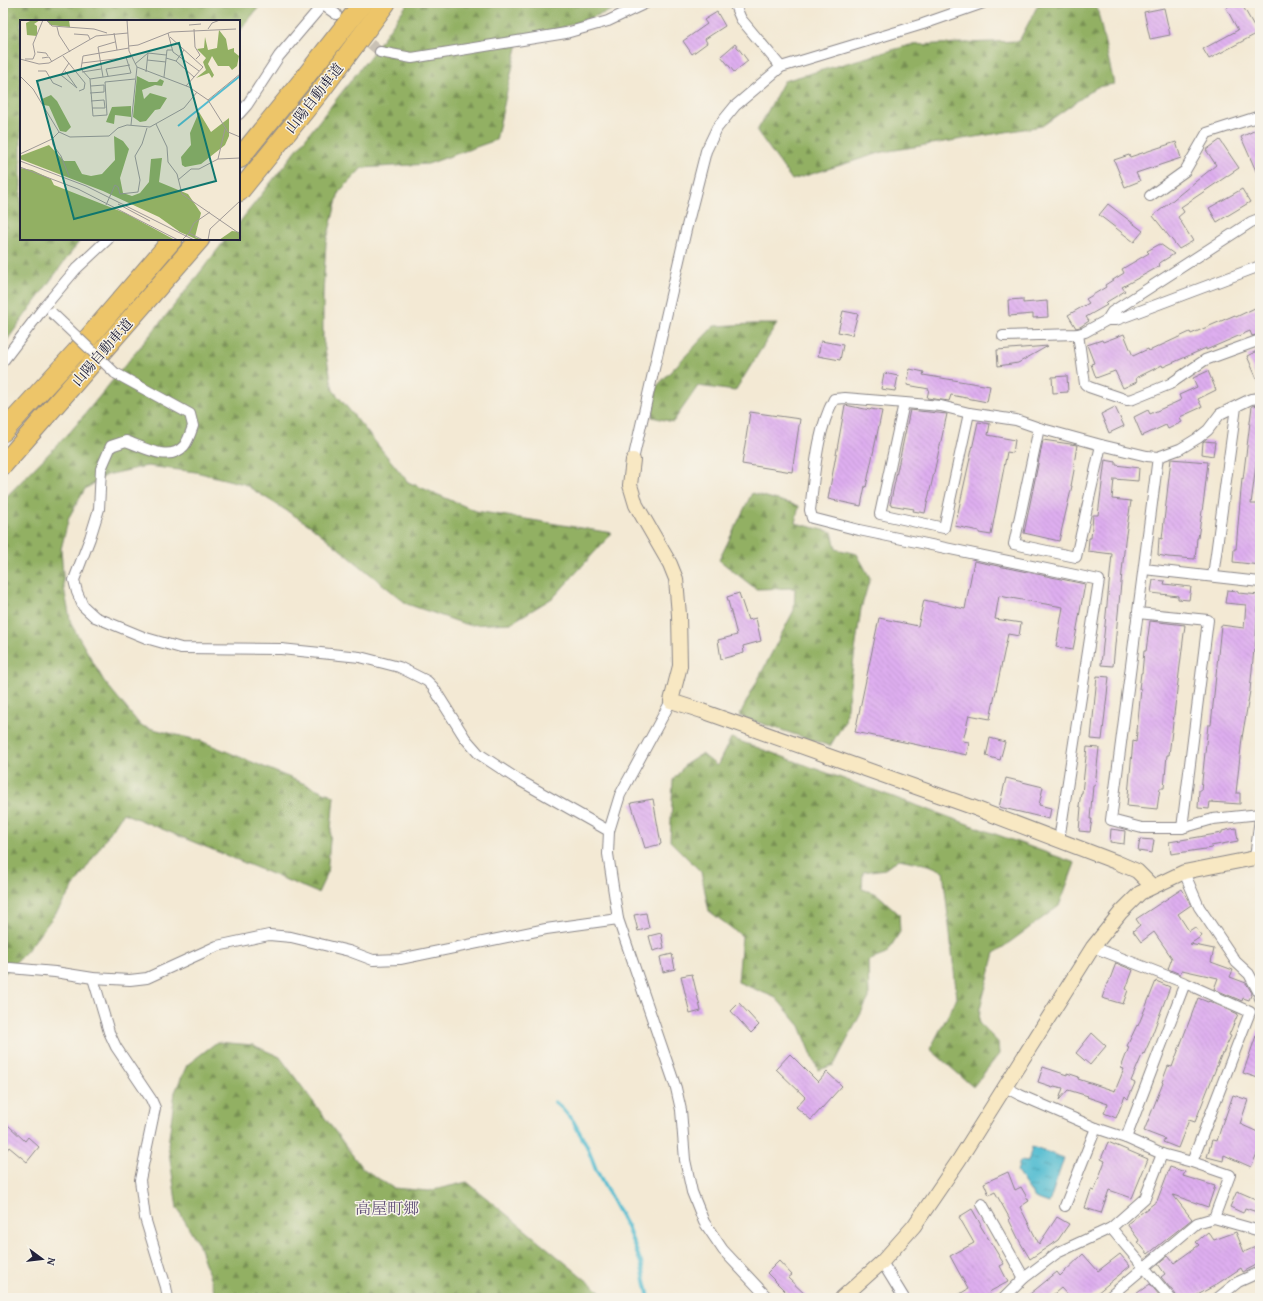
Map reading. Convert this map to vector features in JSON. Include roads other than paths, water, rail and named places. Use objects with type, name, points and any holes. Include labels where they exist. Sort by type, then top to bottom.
[{"type":"highway","name":"山陽自動車道","points":[[240,158],[362,3]]},
{"type":"highway","name":"山陽自動車道","points":[[240,191],[319,93],[386,3]]},
{"type":"highway","name":"山陽自動車道","points":[[3,432],[77,351],[172,240]]},
{"type":"highway","name":"山陽自動車道","points":[[3,465],[199,240]]},
{"type":"street","points":[[380,52],[412,58],[566,33],[608,21],[646,3]]},
{"type":"street","points":[[734,3],[741,19],[781,67]]},
{"type":"street","points":[[768,1298],[723,1250],[704,1222],[692,1192],[686,1160],[681,1110],[676,1088],[618,919],[608,854],[609,831],[620,795],[671,701],[680,666],[679,615],[676,579],[670,564],[636,505],[630,485],[633,460],[686,230],[706,151],[717,128],[735,106],[781,67],[923,24],[983,3]]},
{"type":"street","points":[[240,113],[247,105],[279,56],[323,4],[336,14]]},
{"type":"street","points":[[1150,196],[1185,171],[1206,133],[1260,116]]},
{"type":"street","points":[[1003,336],[1078,334],[1086,332],[1107,320],[1112,312],[1251,222],[1260,220]]},
{"type":"street","points":[[3,361],[48,309],[76,269],[107,240]]},
{"type":"street","points":[[1107,320],[1116,320],[1260,266]]},
{"type":"street","points":[[48,309],[115,372],[190,414],[194,426],[184,446],[174,452],[163,454],[126,440],[111,446],[101,469],[99,509],[74,580],[83,606],[95,617],[146,638],[181,648],[282,649],[360,657],[399,667],[426,680],[433,687],[465,738],[479,754],[517,779],[609,831]]},
{"type":"street","points":[[1078,334],[1083,379],[1085,384],[1089,387],[1128,400],[1170,384],[1205,360],[1260,340]]},
{"type":"street","points":[[1059,840],[1099,580],[859,530],[812,518],[810,510],[819,443],[826,414],[834,399],[845,398],[941,406],[969,413],[1016,420],[1101,445],[1147,456],[1158,457],[1180,448],[1198,438],[1208,430],[1220,414],[1251,399],[1260,398]]},
{"type":"street","points":[[904,402],[880,514],[944,528],[969,413]]},
{"type":"street","points":[[1213,576],[1236,407]]},
{"type":"street","points":[[1039,428],[1014,544],[1076,557],[1101,445]]},
{"type":"street","points":[[1158,457],[1111,820],[1142,828],[1182,828],[1213,819],[1260,814]]},
{"type":"street","points":[[1144,569],[1260,582]]},
{"type":"street","points":[[1138,613],[1208,620],[1182,828]]},
{"type":"street","points":[[671,701],[972,807],[1059,840],[1137,871],[1152,886]]},
{"type":"street","points":[[842,1298],[882,1262],[914,1226],[959,1160],[1092,947],[1121,912],[1140,893],[1184,872],[1258,857],[1260,818]]},
{"type":"street","points":[[1184,872],[1199,907],[1236,962],[1249,974],[1260,998]]},
{"type":"street","points":[[3,968],[55,972],[93,978],[130,980],[147,978],[217,946],[269,935],[291,937],[349,952],[373,960],[400,959],[546,929],[618,919]]},
{"type":"street","points":[[1092,947],[1255,1011],[1192,1162]]},
{"type":"street","points":[[93,978],[108,1032],[116,1048],[151,1099],[155,1108],[140,1180],[146,1218],[168,1298]]},
{"type":"street","points":[[1126,1138],[1185,983]]},
{"type":"street","points":[[1005,1087],[1096,1128],[1126,1138],[1162,1154],[1192,1162],[1230,1175],[1214,1218]]},
{"type":"street","points":[[1066,1206],[1096,1128]]},
{"type":"street","points":[[1004,1298],[1024,1278],[1057,1253],[1111,1228],[1145,1198],[1162,1154]]},
{"type":"street","points":[[982,1204],[1024,1278]]},
{"type":"street","points":[[1108,1298],[1146,1268],[1197,1223],[1214,1218],[1260,1231]]},
{"type":"street","points":[[1111,1228],[1170,1298]]},
{"type":"street","points":[[882,1262],[904,1298]]},
{"type":"street","points":[[1218,1298],[1238,1282],[1260,1272]]},
{"type":"water","points":[[1032,1147],[1064,1158],[1049,1203],[1035,1198],[1017,1172],[1020,1161],[1028,1162]]},
{"type":"waterway","points":[[555,1102],[573,1121],[587,1146],[596,1170],[627,1227],[641,1263],[649,1298]]},
{"type":"tunnel","points":[[359,34],[380,52]]},
{"type":"district","name":"高屋町郷","points":[[387,1208]]}]
